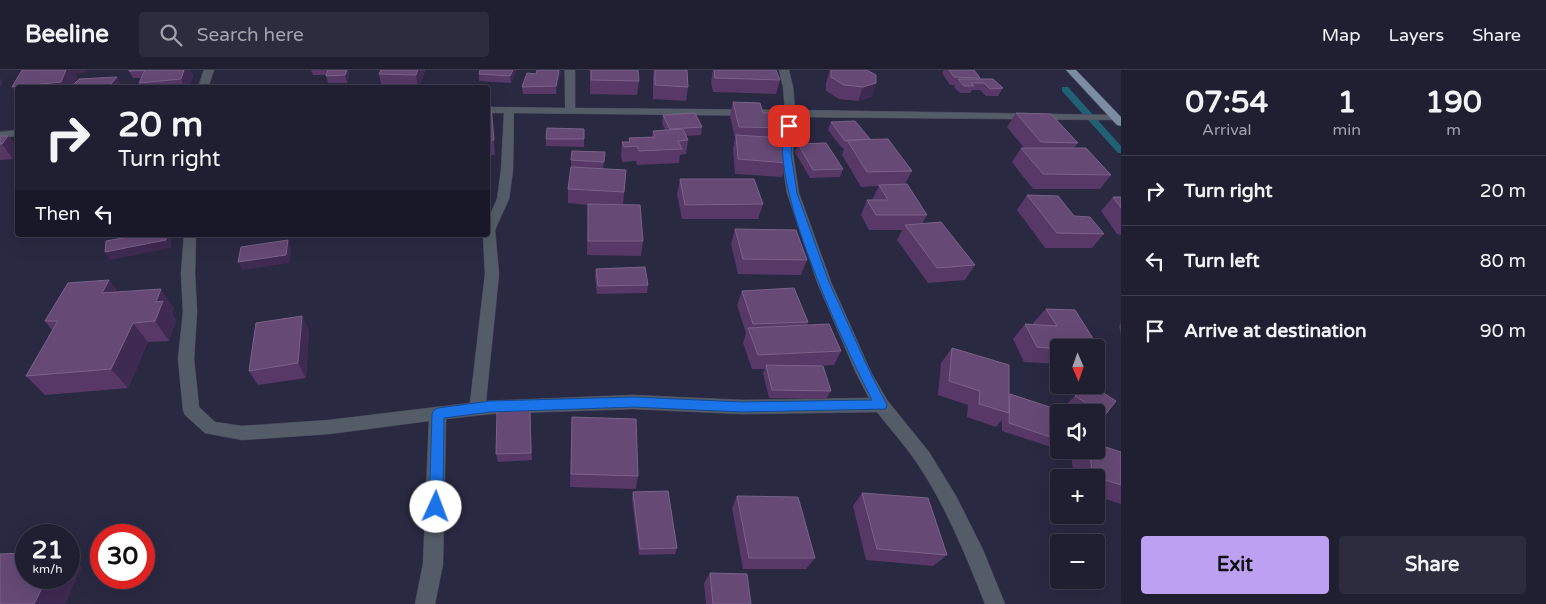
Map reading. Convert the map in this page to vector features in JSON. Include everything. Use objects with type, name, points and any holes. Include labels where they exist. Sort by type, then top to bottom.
[{"type":"main road","points":[[1071,70],[1118,120]]},
{"type":"street","points":[[205,85],[209,70]]},
{"type":"street","points":[[570,70],[570,112]]},
{"type":"street","points":[[784,70],[788,87],[790,113],[787,154],[793,193],[824,282],[864,373],[881,405],[923,457],[949,502],[976,557],[995,604]]},
{"type":"street","points":[[490,110],[790,113],[1118,120]]},
{"type":"street","points":[[490,228],[503,199],[507,170],[509,110]]},
{"type":"street","points":[[0,134],[15,133]]},
{"type":"street","points":[[190,237],[188,273],[190,312],[186,359],[191,410],[211,428],[242,433],[329,427],[476,409],[634,402],[742,407],[881,405]]},
{"type":"street","points":[[476,409],[492,274],[489,237]]},
{"type":"street","points":[[425,604],[433,564],[438,414]]},
{"type":"building","points":[[22,70],[66,70],[61,82],[15,85],[12,87]]},
{"type":"building","points":[[145,70],[184,70],[181,79],[139,83]]},
{"type":"building","points":[[328,70],[347,70],[345,75],[326,76]]},
{"type":"building","points":[[381,70],[418,70],[416,75],[379,74]]},
{"type":"building","points":[[480,70],[513,70],[510,76],[479,74]]},
{"type":"building","points":[[537,70],[559,70],[556,86],[522,87],[527,73],[536,74]]},
{"type":"building","points":[[591,70],[638,70],[639,81],[591,80]]},
{"type":"building","points":[[655,70],[687,70],[688,87],[655,85]]},
{"type":"building","points":[[714,70],[776,70],[780,80],[715,78]]},
{"type":"building","points":[[831,70],[867,70],[876,75],[876,83],[863,87],[844,85],[831,77]]},
{"type":"building","points":[[949,70],[974,70],[980,78],[954,77]]},
{"type":"building","points":[[117,77],[110,85],[73,85],[79,79]]},
{"type":"building","points":[[958,79],[993,79],[1003,88],[990,89],[984,83],[971,83],[974,86],[964,86]]},
{"type":"building","points":[[733,102],[760,103],[763,113],[785,113],[790,128],[739,127]]},
{"type":"building","points":[[490,106],[491,106],[494,140],[490,141]]},
{"type":"building","points":[[695,113],[702,127],[670,129],[663,115]]},
{"type":"building","points":[[1016,113],[1051,114],[1078,143],[1041,142]]},
{"type":"building","points":[[855,121],[870,139],[845,141],[831,122]]},
{"type":"building","points":[[547,128],[584,129],[584,139],[546,139]]},
{"type":"building","points":[[683,129],[688,140],[678,141],[682,149],[639,151],[637,146],[624,147],[622,142],[630,142],[629,138],[655,137],[653,131]]},
{"type":"building","points":[[736,135],[783,138],[787,163],[738,159]]},
{"type":"building","points":[[0,136],[8,136],[2,144],[0,144]]},
{"type":"building","points":[[888,139],[912,171],[867,172],[847,140]]},
{"type":"building","points":[[826,143],[843,169],[813,170],[798,144]]},
{"type":"building","points":[[1021,148],[1086,148],[1111,175],[1043,174]]},
{"type":"building","points":[[572,151],[605,152],[604,162],[571,160]]},
{"type":"building","points":[[571,167],[626,170],[624,192],[568,189]]},
{"type":"building","points":[[680,179],[754,179],[763,204],[685,205]]},
{"type":"building","points":[[907,184],[927,215],[876,215],[867,200],[888,200],[879,185]]},
{"type":"building","points":[[1027,195],[1058,196],[1074,216],[1090,217],[1104,234],[1057,233]]},
{"type":"building","points":[[1113,197],[1121,197],[1121,208]]},
{"type":"building","points":[[588,204],[640,205],[643,241],[588,241]]},
{"type":"building","points":[[941,222],[975,265],[937,268],[905,225]]},
{"type":"building","points":[[735,229],[796,230],[807,260],[743,259]]},
{"type":"building","points":[[128,237],[166,237],[166,240],[105,252],[106,241]]},
{"type":"building","points":[[288,240],[286,255],[238,262],[241,247]]},
{"type":"building","points":[[645,267],[648,285],[598,286],[596,269]]},
{"type":"building","points":[[109,280],[102,293],[161,289],[156,302],[163,301],[155,321],[133,323],[111,369],[26,376],[58,321],[45,321],[68,283]]},
{"type":"building","points":[[794,288],[808,322],[753,324],[742,291]]},
{"type":"building","points":[[1046,309],[1075,310],[1093,339],[1050,339],[1050,348],[1037,347],[1025,324],[1057,326]]},
{"type":"building","points":[[302,316],[298,363],[249,371],[256,323]]},
{"type":"building","points":[[829,324],[841,351],[758,355],[748,328]]},
{"type":"building","points":[[952,348],[1009,365],[1009,413],[979,404],[980,391],[949,381]]},
{"type":"building","points":[[766,365],[823,366],[831,391],[772,390]]},
{"type":"building","points":[[1010,394],[1050,407],[1050,437],[1009,423]]},
{"type":"building","points":[[1077,394],[1105,394],[1116,401],[1105,415],[1105,404],[1088,404],[1075,396]]},
{"type":"building","points":[[530,410],[531,453],[496,454],[497,412]]},
{"type":"building","points":[[572,417],[636,419],[638,476],[571,474]]},
{"type":"building","points":[[1105,447],[1121,452],[1121,485],[1105,480],[1105,469],[1092,469],[1090,459],[1105,459]]},
{"type":"building","points":[[668,491],[677,548],[640,549],[633,492]]},
{"type":"building","points":[[862,493],[928,498],[947,555],[877,549]]},
{"type":"building","points":[[737,496],[798,497],[815,558],[749,558]]},
{"type":"building","points":[[15,553],[15,589],[42,589],[34,604],[0,604],[0,554]]},
{"type":"building","points":[[710,573],[747,574],[751,604],[713,604]]},
{"type":"waterway","points":[[1065,89],[1121,151]]},
{"type":"route","points":[[436,507],[438,414],[490,407],[634,402],[742,407],[881,405],[864,373],[824,282],[793,193],[787,154],[789,126]]}]
